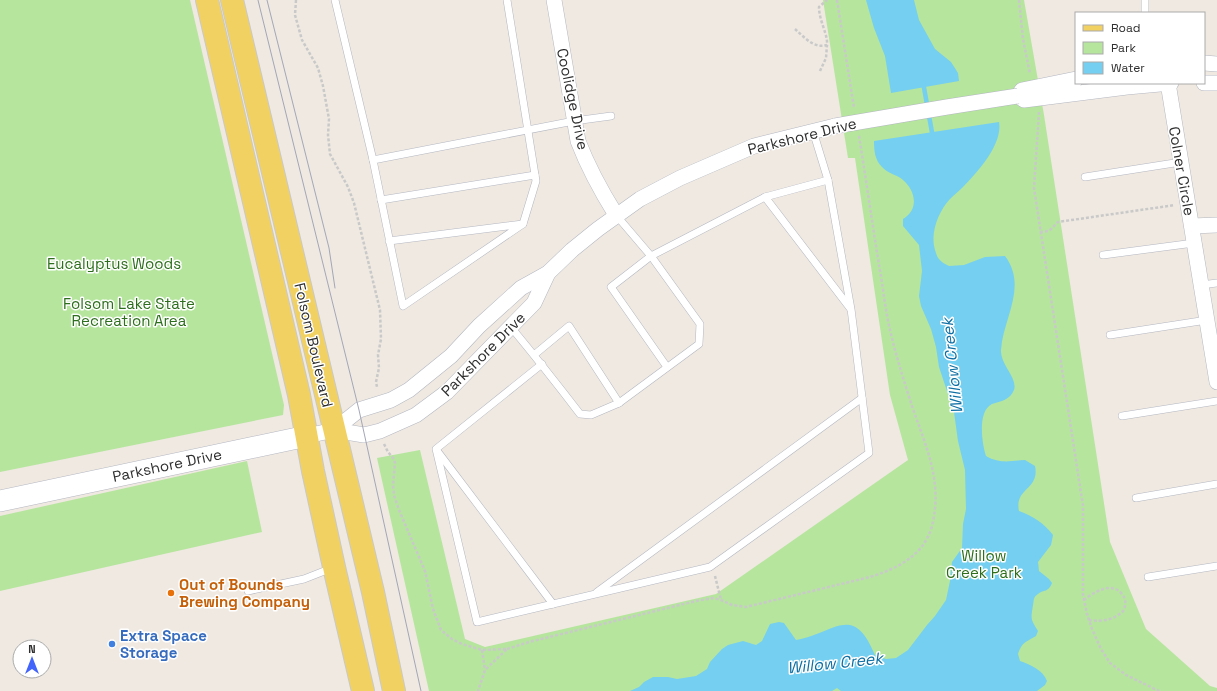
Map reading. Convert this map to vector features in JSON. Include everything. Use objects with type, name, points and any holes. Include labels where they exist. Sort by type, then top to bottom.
[{"type":"main road","name":"Folsom Boulevard","points":[[208,0],[299,395],[334,567],[363,691]]},
{"type":"main road","name":"Folsom Boulevard","points":[[232,0],[373,592],[394,691]]},
{"type":"street","name":"Coolidge Drive","points":[[554,0],[578,141],[601,192],[616,215]]},
{"type":"street","points":[[1205,63],[1217,64]]},
{"type":"street","name":"Parkshore Drive","points":[[1018,96],[1022,90],[1075,79]]},
{"type":"street","points":[[1205,83],[1217,83]]},
{"type":"street","name":"Parkshore Drive","points":[[334,430],[359,410],[391,400],[409,390],[451,356],[479,326],[521,288],[548,273],[572,250],[616,215],[640,199],[680,178],[730,156],[754,146],[813,131],[900,114],[1018,96],[1024,100],[1160,84]]},
{"type":"street","name":"Colner Circle","points":[[1168,84],[1201,285],[1216,366],[1217,382]]},
{"type":"street","name":"Colner Circle","points":[[1192,226],[1217,225]]},
{"type":"street","name":"Parkshore Drive","points":[[0,501],[334,430],[364,435],[380,431],[416,415],[447,392],[534,302],[548,273]]},
{"type":"lane","points":[[335,0],[381,200],[403,306],[523,224],[536,181],[507,0]]},
{"type":"lane","points":[[1145,0],[1145,12]]},
{"type":"lane","points":[[372,160],[574,121],[611,116]]},
{"type":"lane","points":[[436,449],[477,622],[710,567],[869,453],[851,309],[828,180],[813,131]]},
{"type":"lane","points":[[1085,177],[1181,162]]},
{"type":"lane","points":[[381,200],[535,174]]},
{"type":"lane","points":[[667,367],[611,287],[651,256],[765,197],[828,180]]},
{"type":"lane","points":[[765,197],[851,309]]},
{"type":"lane","points":[[510,326],[542,364],[580,414],[591,415],[619,403],[699,344],[700,324],[651,256],[616,215]]},
{"type":"lane","points":[[389,241],[523,224]]},
{"type":"lane","points":[[1103,256],[1194,243]]},
{"type":"lane","points":[[1201,285],[1217,283]]},
{"type":"lane","points":[[1110,335],[1207,320]]},
{"type":"lane","points":[[534,355],[569,326],[619,403]]},
{"type":"lane","points":[[436,449],[542,364]]},
{"type":"lane","points":[[594,595],[862,398]]},
{"type":"lane","points":[[1122,416],[1217,401]]},
{"type":"lane","points":[[436,449],[553,604]]},
{"type":"lane","points":[[1136,498],[1217,484]]},
{"type":"lane","points":[[1148,577],[1217,566]]},
{"type":"lane","points":[[248,591],[304,579],[334,567]]},
{"type":"path","points":[[296,0],[295,15],[302,40],[318,68],[323,86],[329,119],[328,135],[330,154],[348,187],[354,203],[380,310],[381,339],[378,355],[379,368],[376,382],[378,387]]},
{"type":"path","points":[[820,71],[826,58],[828,40],[819,16],[819,7],[828,0]]},
{"type":"path","points":[[1019,0],[1023,39],[1030,74]]},
{"type":"path","points":[[795,29],[813,44],[822,47],[827,45]]},
{"type":"path","points":[[1039,111],[1034,188],[1083,506],[1084,600],[1089,620],[1101,649],[1110,663],[1126,675],[1159,691]]},
{"type":"path","points":[[1040,232],[1049,231],[1058,222],[1188,203]]},
{"type":"path","points":[[383,442],[388,452],[394,459],[394,495],[399,510],[426,571],[433,609],[441,630],[457,642],[482,650],[507,649],[485,670]]},
{"type":"path","points":[[710,567],[714,573],[721,600]]},
{"type":"path","points":[[1084,600],[1099,590],[1110,588],[1121,592],[1124,597],[1124,610],[1119,615],[1109,620],[1089,620]]},
{"type":"path","points":[[478,691],[485,670],[482,650]]},
{"type":"green space","name":"Folsom Lake State Recreation Area","points":[[0,0],[190,0],[284,405],[283,415],[0,472]]},
{"type":"green space","name":"Willow Creek Park","points":[[823,0],[1024,0],[1044,115],[1110,542],[1146,629],[1210,686],[1217,688],[1217,691],[429,691],[377,458],[420,450],[465,639],[485,647],[716,594],[908,460],[890,395],[855,158],[848,158]]},
{"type":"green space","points":[[247,461],[262,532],[0,591],[0,516]]},
{"type":"water","points":[[866,0],[914,0],[919,20],[935,49],[951,62],[958,73],[959,81],[891,93],[885,56],[874,28]]},
{"type":"water","points":[[999,122],[997,139],[988,157],[976,174],[950,199],[942,210],[934,230],[934,243],[938,258],[949,266],[964,265],[985,257],[1005,256],[1012,268],[1014,291],[1003,338],[1001,355],[1015,385],[1014,390],[1008,398],[992,404],[987,408],[982,420],[982,436],[986,456],[991,459],[1001,461],[1025,460],[1035,466],[1036,474],[1034,480],[1020,498],[1018,503],[1019,511],[1038,520],[1053,535],[1051,545],[1038,562],[1039,571],[1052,583],[1049,588],[1036,595],[1034,599],[1032,618],[1038,631],[1036,636],[1023,645],[1018,654],[1020,661],[1032,666],[1043,674],[1047,681],[1045,685],[1037,691],[841,691],[837,688],[832,691],[630,691],[639,687],[653,677],[668,677],[677,679],[696,676],[707,669],[710,662],[722,649],[728,645],[743,641],[756,645],[762,641],[770,624],[779,622],[784,623],[796,640],[842,625],[851,625],[859,629],[867,639],[875,655],[886,659],[896,658],[908,650],[946,600],[952,562],[962,548],[963,524],[966,509],[965,470],[958,441],[954,412],[939,367],[931,329],[921,306],[919,296],[922,271],[919,245],[903,226],[903,219],[912,211],[914,200],[913,195],[911,189],[903,180],[884,169],[880,164],[875,155],[874,141]]},
{"type":"waterway","name":"Willow Creek","points":[[923,82],[933,138]]},
{"type":"tram line","points":[[258,0],[359,410],[421,691]]},
{"type":"tram line","points":[[267,0],[329,248],[335,288]]},
{"type":"place","name":"Out of Bounds Brewing Company","points":[[171,593]]},
{"type":"place","name":"Extra Space Storage","points":[[112,644]]},
{"type":"park label","name":"Eucalyptus Woods","points":[[114,263]]}]
